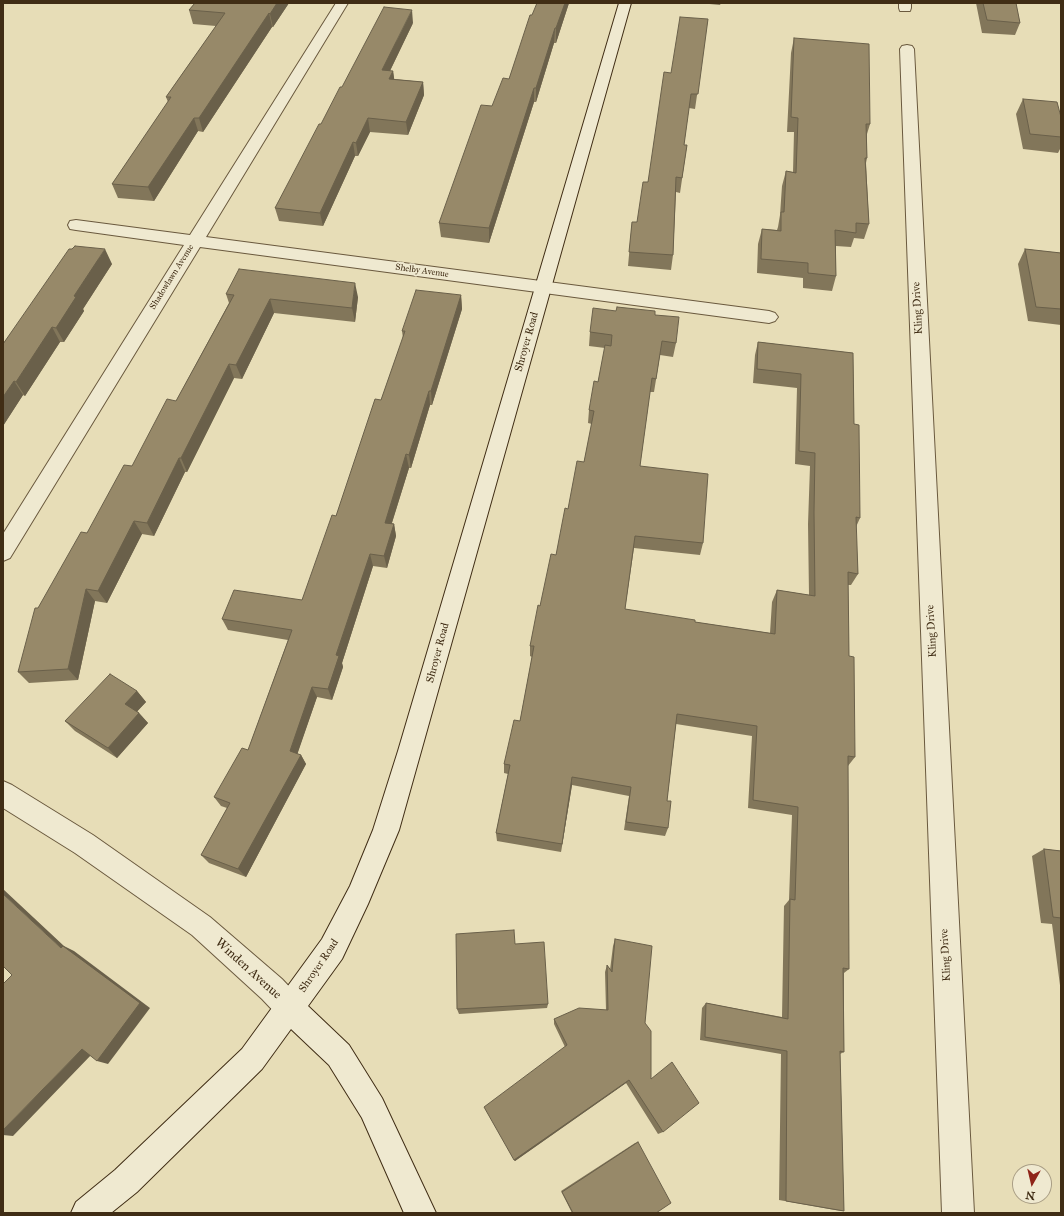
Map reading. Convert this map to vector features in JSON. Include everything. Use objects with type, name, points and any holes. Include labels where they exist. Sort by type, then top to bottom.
[{"type":"street","name":"Shadowlawn Avenue","points":[[3,552],[342,3]]},
{"type":"street","name":"Shroyer Road","points":[[87,1213],[126,1181],[252,1059],[332,949],[359,895],[386,830],[410,751],[625,3]]},
{"type":"street","name":"Kling Drive","points":[[907,50],[958,1213]]},
{"type":"street","name":"Shelby Avenue","points":[[76,225],[769,317]]},
{"type":"street","name":"Winden Avenue","points":[[3,792],[9,798],[84,844],[200,926],[272,989],[339,1055],[372,1108],[420,1213]]},
{"type":"building","points":[[195,3],[277,3],[199,118],[194,118],[148,187],[112,184],[171,97],[166,97],[225,13],[189,10]]},
{"type":"building","points":[[537,3],[565,3],[555,28],[536,88],[534,88],[489,228],[439,223],[481,105],[492,106],[503,78],[509,79],[530,15],[532,15]]},
{"type":"building","points":[[983,3],[1016,3],[1020,23],[987,20]]},
{"type":"building","points":[[384,7],[412,10],[382,70],[393,71],[389,79],[423,82],[406,122],[368,118],[356,143],[353,142],[320,213],[275,208],[319,124],[321,124],[340,87],[342,87]]},
{"type":"building","points":[[680,17],[708,19],[698,94],[691,94],[684,145],[687,145],[682,178],[676,177],[673,255],[629,252],[632,222],[637,222],[643,182],[648,182],[664,72],[671,73]]},
{"type":"building","points":[[794,38],[869,44],[870,124],[866,124],[867,158],[865,158],[869,224],[856,223],[856,233],[835,230],[836,276],[808,273],[808,263],[761,259],[762,229],[781,231],[781,212],[784,212],[786,171],[796,173],[798,118],[791,117]]},
{"type":"building","points":[[1023,99],[1057,102],[1061,117],[1061,137],[1030,134]]},
{"type":"building","points":[[75,246],[105,249],[74,296],[76,297],[56,328],[52,327],[16,382],[14,381],[3,397],[3,344],[69,249],[72,249]]},
{"type":"building","points":[[1025,249],[1061,253],[1061,309],[1036,307]]},
{"type":"building","points":[[239,269],[355,283],[352,308],[270,299],[236,365],[229,364],[181,458],[179,458],[147,523],[134,521],[98,591],[86,589],[68,669],[18,672],[35,608],[38,608],[81,532],[87,533],[124,465],[132,466],[167,399],[176,401],[234,295],[226,294]]},
{"type":"building","points":[[416,290],[461,295],[409,455],[406,454],[385,523],[394,524],[384,556],[370,554],[336,655],[339,656],[328,689],[312,687],[290,751],[301,755],[238,869],[201,855],[230,803],[214,797],[242,748],[248,750],[292,630],[222,619],[234,590],[302,600],[332,515],[336,516],[375,399],[381,400],[405,331],[402,331]]},
{"type":"building","points":[[617,307],[655,311],[655,315],[679,317],[676,343],[662,341],[656,379],[652,378],[640,466],[708,474],[703,543],[635,536],[625,609],[695,620],[695,622],[775,634],[777,590],[815,596],[815,453],[799,451],[801,374],[757,369],[758,342],[853,353],[854,424],[859,425],[860,518],[856,517],[858,574],[848,572],[849,656],[854,657],[855,757],[848,756],[849,969],[843,968],[844,1052],[840,1051],[844,1211],[786,1201],[787,1051],[705,1037],[706,1003],[788,1019],[790,899],[795,900],[798,807],[753,800],[757,726],[677,714],[667,801],[671,801],[668,828],[626,822],[631,787],[572,777],[562,844],[496,833],[510,765],[504,764],[514,720],[520,721],[534,646],[530,646],[538,605],[540,606],[551,554],[556,555],[565,508],[568,509],[577,461],[584,462],[594,411],[589,410],[594,381],[598,382],[605,345],[611,346],[612,335],[590,332],[593,308],[616,311]]},
{"type":"building","points":[[110,674],[137,691],[125,704],[139,713],[108,748],[65,721]]},
{"type":"building","points":[[1044,849],[1061,851],[1061,918],[1053,917]]},
{"type":"building","points":[[3,894],[61,948],[63,946],[140,1003],[97,1061],[82,1049],[3,1130],[3,984],[12,975],[3,966]]},
{"type":"building","points":[[514,930],[515,944],[544,942],[548,1004],[457,1009],[456,934]]},
{"type":"building","points":[[615,939],[652,946],[645,1023],[651,1031],[651,1079],[672,1062],[699,1103],[663,1132],[629,1080],[514,1160],[484,1107],[567,1045],[554,1019],[579,1008],[608,1010],[607,965],[612,972]]},
{"type":"building","points":[[638,1142],[671,1203],[656,1213],[573,1213],[562,1192]]}]
